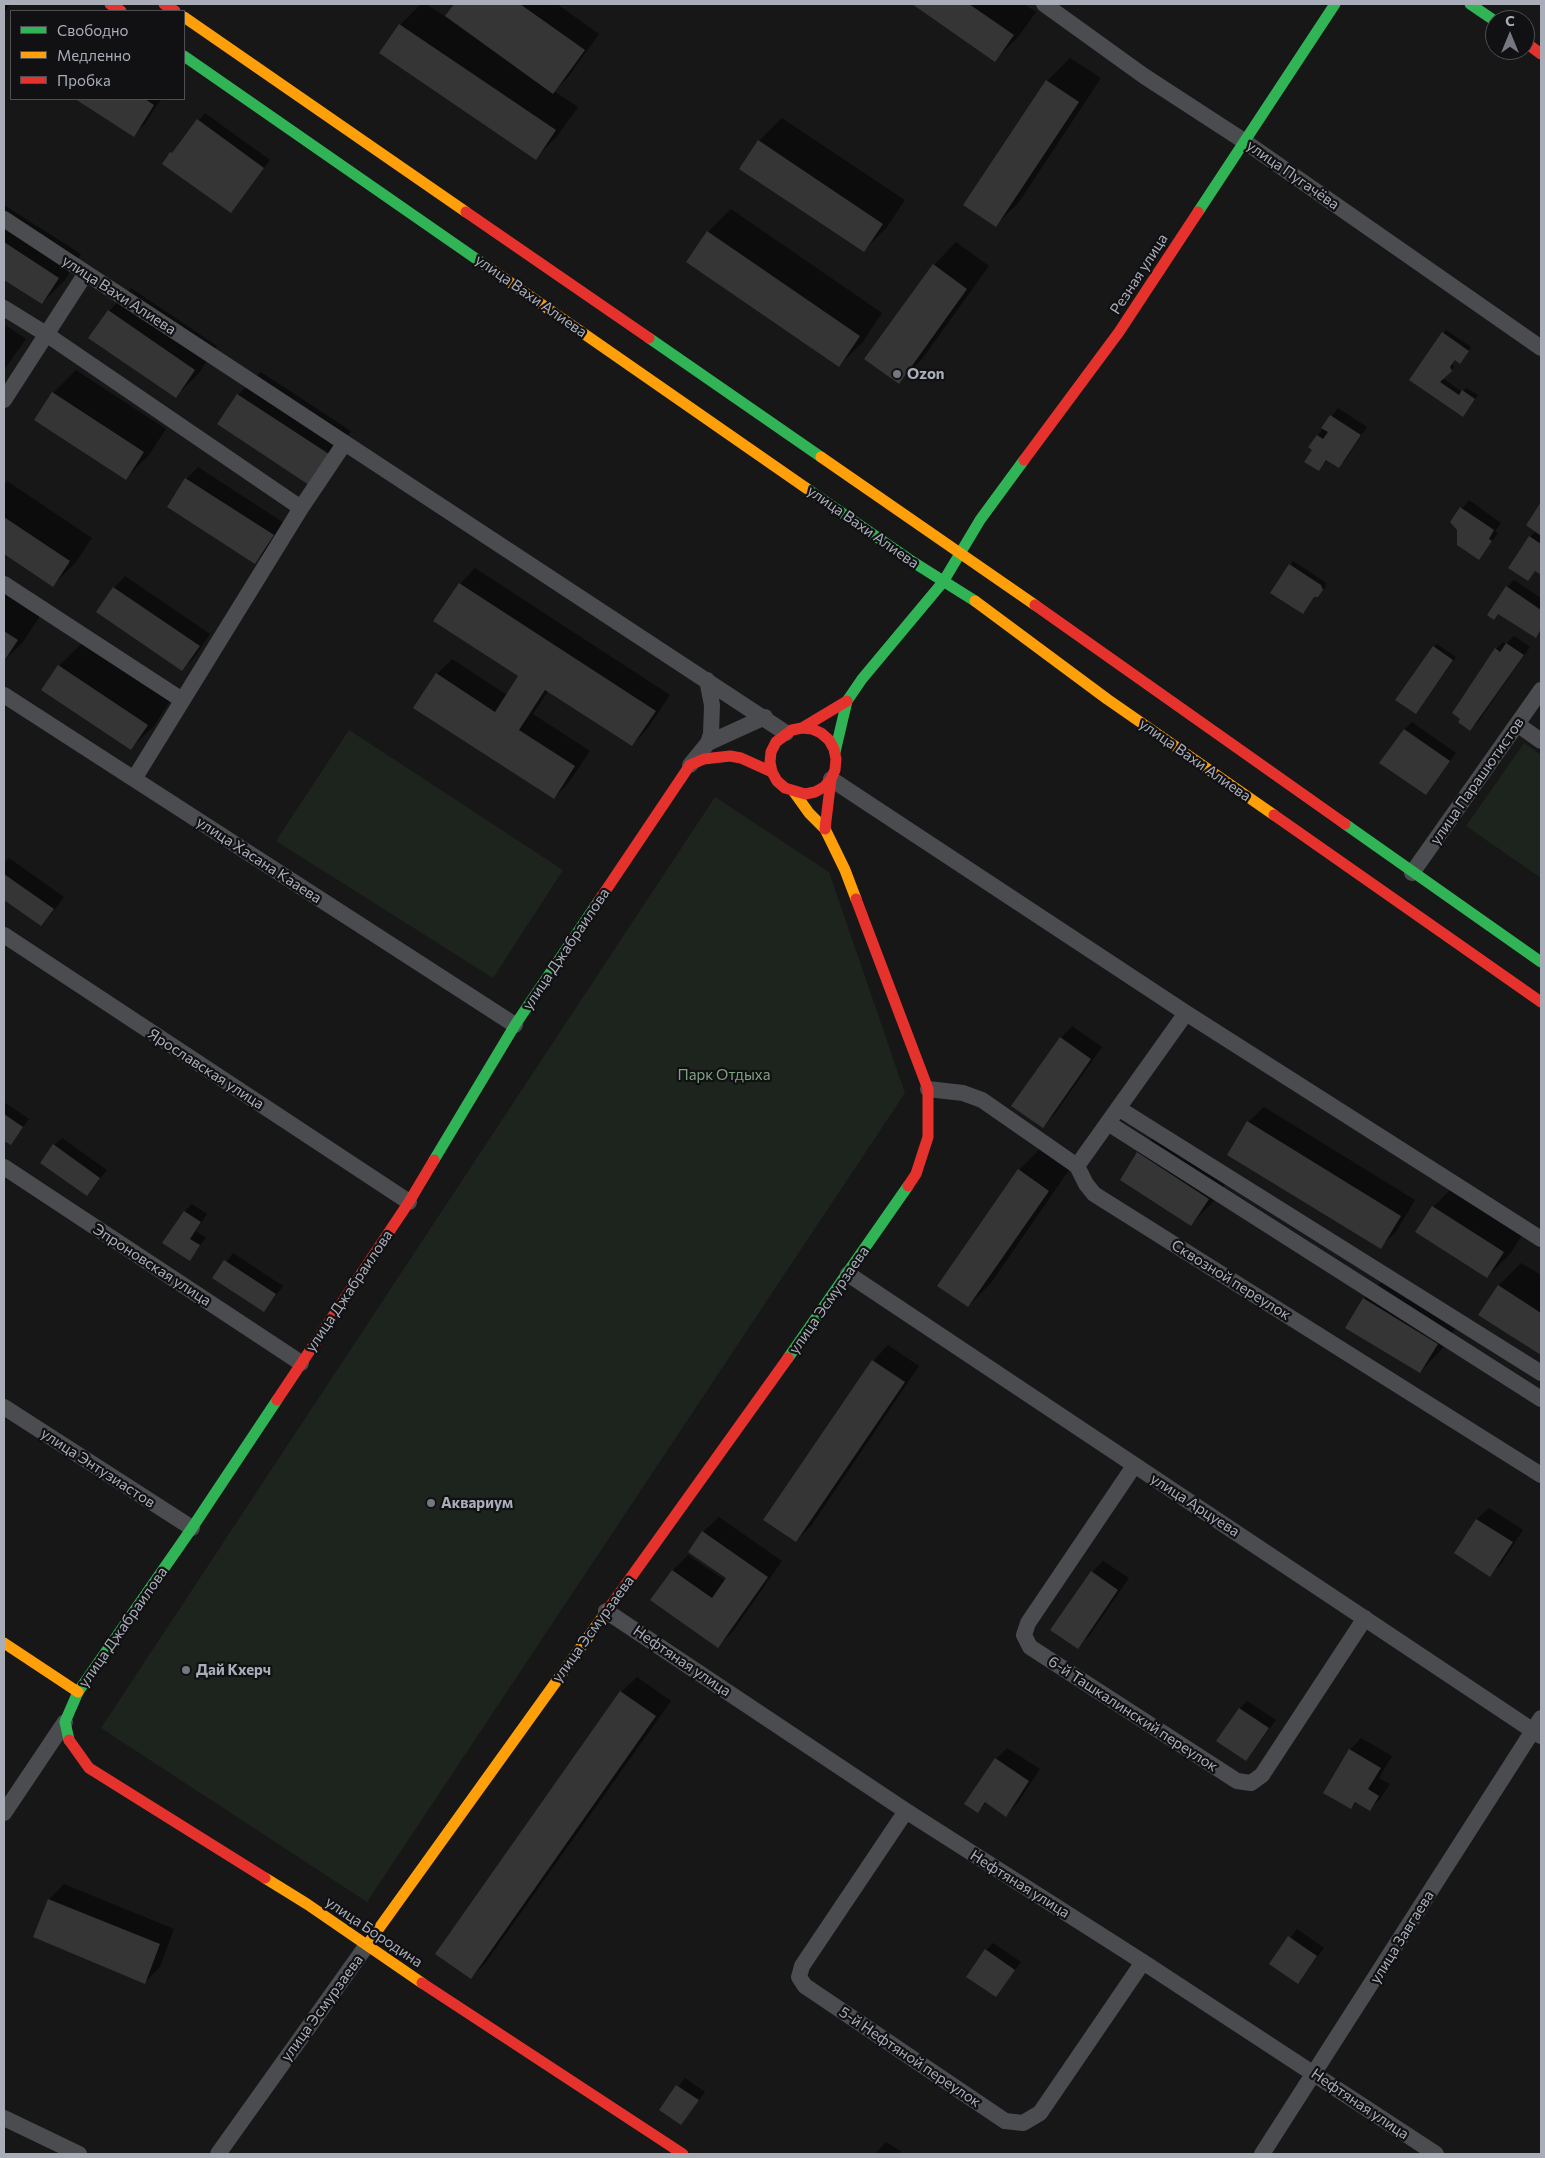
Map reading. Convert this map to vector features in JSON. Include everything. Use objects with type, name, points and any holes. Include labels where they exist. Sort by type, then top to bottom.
[{"type":"street","name":"улица Пугачёва","points":[[1044,4],[1144,76],[1244,141],[1541,348]]},
{"type":"street","name":"Резная улица","points":[[847,701],[862,679],[918,615],[943,582],[980,520],[1119,332],[1335,4]]},
{"type":"street","points":[[1470,4],[1485,14]]},
{"type":"street","name":"улица Вахи Алиева","points":[[185,17],[993,576],[1412,873],[1541,962]]},
{"type":"street","name":"улица Вахи Алиева","points":[[185,57],[943,582],[974,601],[1123,710],[1541,1002]]},
{"type":"street","name":"улица Вахи Алиева","points":[[4,219],[786,733]]},
{"type":"street","points":[[4,400],[86,273]]},
{"type":"street","points":[[4,308],[46,334],[301,508]]},
{"type":"street","points":[[134,779],[301,508],[344,444]]},
{"type":"street","points":[[4,584],[182,700]]},
{"type":"street","points":[[707,680],[712,705],[711,734],[708,743]]},
{"type":"street","name":"улица Парашютистов","points":[[1412,873],[1541,690]]},
{"type":"street","name":"улица Хасана Кааева","points":[[4,695],[515,1025]]},
{"type":"street","points":[[831,779],[824,787],[804,794],[785,788],[777,781],[772,772],[771,752],[776,742],[786,733],[802,728],[847,701]]},
{"type":"street","points":[[835,752],[847,701]]},
{"type":"street","name":"улица Джабраилова","points":[[4,1813],[65,1722],[78,1692],[192,1528],[409,1202],[515,1025],[690,765],[708,743],[764,717]]},
{"type":"street","points":[[1517,724],[1541,741]]},
{"type":"street","points":[[802,728],[822,733],[829,740],[835,752],[835,770],[831,779],[825,829]]},
{"type":"street","points":[[690,765],[704,758],[730,756],[741,758],[772,772]]},
{"type":"street","points":[[831,779],[1186,1013],[1541,1239]]},
{"type":"street","points":[[794,792],[809,813],[825,829],[845,870],[928,1089]]},
{"type":"street","name":"Ярославская улица","points":[[4,936],[409,1202]]},
{"type":"street","points":[[1077,1166],[1186,1013]]},
{"type":"street","name":"Сквозной переулок","points":[[928,1089],[963,1093],[982,1100],[1077,1166],[1086,1184],[1094,1194],[1541,1475]]},
{"type":"street","name":"улица Эсмурзаева","points":[[218,2154],[848,1274],[916,1174],[928,1137],[928,1089]]},
{"type":"street","points":[[1118,1108],[1541,1373]]},
{"type":"street","points":[[1108,1123],[1541,1399]]},
{"type":"street","name":"Эпроновская улица","points":[[4,1167],[301,1363]]},
{"type":"street","name":"улица Арцуева","points":[[848,1274],[1365,1618],[1538,1728]]},
{"type":"street","name":"улица Энтузиастов","points":[[4,1407],[192,1528]]},
{"type":"street","name":"6-й Ташкалинский переулок","points":[[1134,1466],[1028,1623],[1024,1635],[1030,1647],[1237,1781],[1251,1783],[1262,1774],[1365,1618]]},
{"type":"street","name":"Нефтяная улица","points":[[606,1611],[906,1811],[1315,2073],[1436,2154]]},
{"type":"street","points":[[4,1643],[78,1692]]},
{"type":"street","name":"улица Бородина","points":[[65,1722],[67,1737],[77,1754],[89,1768],[307,1904],[396,1966],[684,2154]]},
{"type":"street","name":"улица Завгаева","points":[[1262,2154],[1538,1728]]},
{"type":"street","name":"5-й Нефтяной переулок","points":[[906,1811],[802,1966],[799,1978],[804,1986],[1005,2121],[1023,2123],[1040,2113],[1143,1962]]},
{"type":"street","points":[[4,2118],[79,2154]]},
{"type":"green space","points":[[349,730],[563,870],[493,978],[276,841]]},
{"type":"green space","points":[[1524,743],[1541,755],[1541,878],[1466,826]]},
{"type":"green space","name":"Парк Отдыха","points":[[715,797],[829,872],[905,1093],[367,1902],[101,1728]]},
{"type":"building","points":[[454,4],[520,4],[585,50],[553,94],[445,16]]},
{"type":"building","points":[[912,4],[969,4],[1014,35],[995,62]]},
{"type":"building","points":[[399,24],[556,130],[536,160],[379,53]]},
{"type":"building","points":[[1046,80],[1079,102],[996,227],[963,205]]},
{"type":"building","points":[[77,100],[146,100],[154,105],[134,137]]},
{"type":"building","points":[[197,119],[264,168],[231,213],[162,164]]},
{"type":"building","points":[[758,140],[883,224],[864,252],[739,169]]},
{"type":"building","points":[[707,231],[860,336],[839,367],[686,262]]},
{"type":"building","points":[[4,242],[59,278],[42,304],[4,280]]},
{"type":"building","points":[[933,264],[967,289],[899,384],[864,359]]},
{"type":"building","points":[[108,310],[195,370],[176,398],[88,338]]},
{"type":"building","points":[[1442,332],[1469,351],[1460,364],[1455,360],[1450,367],[1452,371],[1440,382],[1459,395],[1462,390],[1475,399],[1463,417],[1409,380]]},
{"type":"building","points":[[52,392],[144,452],[126,480],[34,420]]},
{"type":"building","points":[[237,394],[329,454],[309,485],[217,424]]},
{"type":"building","points":[[1330,415],[1361,435],[1339,468],[1326,460],[1319,471],[1304,462],[1312,450],[1308,447],[1317,435],[1323,439],[1328,432],[1321,428]]},
{"type":"building","points":[[185,478],[274,535],[255,564],[167,507]]},
{"type":"building","points":[[1541,502],[1541,536],[1526,525]]},
{"type":"building","points":[[1460,507],[1494,530],[1489,539],[1492,541],[1479,560],[1457,545],[1457,530],[1450,522]]},
{"type":"building","points":[[4,517],[70,561],[53,587],[4,554]]},
{"type":"building","points":[[1529,536],[1541,544],[1541,575],[1535,571],[1528,581],[1508,568]]},
{"type":"building","points":[[1289,564],[1321,585],[1323,590],[1318,597],[1314,597],[1303,614],[1270,593]]},
{"type":"building","points":[[459,583],[656,711],[632,746],[545,690],[519,730],[575,766],[554,799],[413,708],[436,673],[495,712],[518,676],[433,621]]},
{"type":"building","points":[[1506,586],[1541,610],[1541,629],[1536,638],[1498,614],[1494,620],[1487,615]]},
{"type":"building","points":[[113,587],[200,646],[182,671],[96,612]]},
{"type":"building","points":[[4,631],[18,640],[4,661]]},
{"type":"building","points":[[1506,643],[1524,655],[1470,731],[1458,722],[1460,719],[1452,713],[1495,648],[1500,652]]},
{"type":"building","points":[[1433,646],[1453,660],[1416,714],[1395,700]]},
{"type":"building","points":[[58,665],[148,725],[131,750],[41,690]]},
{"type":"building","points":[[1404,729],[1450,761],[1426,795],[1379,763]]},
{"type":"building","points":[[4,874],[54,909],[41,926],[4,900]]},
{"type":"building","points":[[1060,1037],[1091,1059],[1043,1128],[1011,1106]]},
{"type":"building","points":[[4,1114],[23,1127],[11,1145],[4,1141]]},
{"type":"building","points":[[1247,1121],[1401,1216],[1381,1249],[1227,1155]]},
{"type":"building","points":[[53,1144],[100,1178],[87,1196],[40,1163]]},
{"type":"building","points":[[1137,1152],[1209,1199],[1191,1226],[1120,1180]]},
{"type":"building","points":[[1018,1169],[1049,1191],[968,1307],[937,1286]]},
{"type":"building","points":[[1432,1206],[1504,1252],[1487,1278],[1415,1232]]},
{"type":"building","points":[[184,1211],[201,1222],[190,1239],[200,1245],[190,1261],[162,1243]]},
{"type":"building","points":[[224,1260],[276,1294],[264,1312],[212,1278]]},
{"type":"building","points":[[1498,1285],[1541,1313],[1541,1355],[1478,1315]]},
{"type":"building","points":[[1363,1298],[1438,1344],[1420,1373],[1345,1328]]},
{"type":"building","points":[[872,1360],[905,1382],[796,1542],[763,1520]]},
{"type":"building","points":[[1476,1519],[1513,1542],[1490,1577],[1454,1553]]},
{"type":"building","points":[[702,1531],[768,1577],[718,1648],[650,1600],[672,1570],[712,1598],[726,1578],[688,1552]]},
{"type":"building","points":[[1091,1571],[1118,1590],[1078,1649],[1050,1630]]},
{"type":"building","points":[[620,1691],[656,1716],[471,1979],[435,1954]]},
{"type":"building","points":[[1239,1708],[1269,1728],[1246,1761],[1216,1741]]},
{"type":"building","points":[[1349,1749],[1381,1768],[1368,1789],[1379,1796],[1370,1811],[1355,1802],[1351,1809],[1323,1793]]},
{"type":"building","points":[[995,1758],[1029,1781],[1006,1817],[985,1802],[978,1813],[964,1804]]},
{"type":"building","points":[[48,1899],[160,1944],[145,1984],[33,1937]]},
{"type":"building","points":[[1288,1936],[1317,1956],[1298,1984],[1269,1964]]},
{"type":"building","points":[[985,1949],[1015,1970],[996,1997],[966,1977]]},
{"type":"building","points":[[676,2085],[699,2100],[681,2125],[659,2110]]},
{"type":"traffic: fast","points":[[1198,212],[1335,4]]},
{"type":"traffic: fast","points":[[1470,4],[1485,14]]},
{"type":"traffic: fast","points":[[185,57],[485,265]]},
{"type":"traffic: fast","points":[[649,338],[821,457]]},
{"type":"traffic: fast","points":[[835,752],[847,701],[862,679],[943,582],[980,520],[1024,460]]},
{"type":"traffic: fast","points":[[806,488],[913,562],[975,601]]},
{"type":"traffic: fast","points":[[1345,824],[1541,962]]},
{"type":"traffic: fast","points":[[434,1160],[515,1025],[598,902]]},
{"type":"traffic: fast","points":[[788,1358],[908,1186]]},
{"type":"traffic: fast","points":[[69,1740],[65,1722],[78,1692],[192,1528],[277,1400]]},
{"type":"traffic: slow","points":[[185,18],[466,212]]},
{"type":"traffic: slow","points":[[485,265],[806,488]]},
{"type":"traffic: slow","points":[[821,457],[1035,605]]},
{"type":"traffic: slow","points":[[975,601],[1107,699],[1274,815]]},
{"type":"traffic: slow","points":[[794,792],[809,813],[825,829],[845,870],[856,899]]},
{"type":"traffic: slow","points":[[367,1945],[609,1608]]},
{"type":"traffic: slow","points":[[4,1643],[78,1692]]},
{"type":"traffic: slow","points":[[265,1878],[307,1904],[422,1983]]},
{"type":"traffic: jam","points":[[110,4],[119,10]]},
{"type":"traffic: jam","points":[[164,4],[173,10]]},
{"type":"traffic: jam","points":[[1535,50],[1541,54]]},
{"type":"traffic: jam","points":[[466,212],[649,338]]},
{"type":"traffic: jam","points":[[1024,460],[1119,332],[1198,212]]},
{"type":"traffic: jam","points":[[1035,605],[1345,824]]},
{"type":"traffic: jam","points":[[802,728],[847,701]]},
{"type":"traffic: jam","points":[[825,829],[831,779],[835,770],[836,759],[834,749],[829,740],[821,733],[812,729],[802,728],[792,730],[776,742],[771,752],[770,762],[772,772],[777,781],[785,788],[805,794],[815,792],[824,787],[831,779]]},
{"type":"traffic: jam","points":[[598,902],[690,765],[704,759],[730,756],[741,758],[772,772]]},
{"type":"traffic: jam","points":[[1274,815],[1541,1002]]},
{"type":"traffic: jam","points":[[856,899],[928,1089],[928,1137],[916,1174],[908,1186]]},
{"type":"traffic: jam","points":[[277,1400],[409,1202],[434,1160]]},
{"type":"traffic: jam","points":[[609,1608],[788,1358]]},
{"type":"traffic: jam","points":[[69,1740],[89,1768],[265,1878]]},
{"type":"traffic: jam","points":[[422,1983],[683,2154]]},
{"type":"place","name":"Ozon","points":[[897,374]]},
{"type":"place","name":"Аквариум","points":[[431,1503]]},
{"type":"place","name":"Дай Кхерч","points":[[186,1670]]}]
